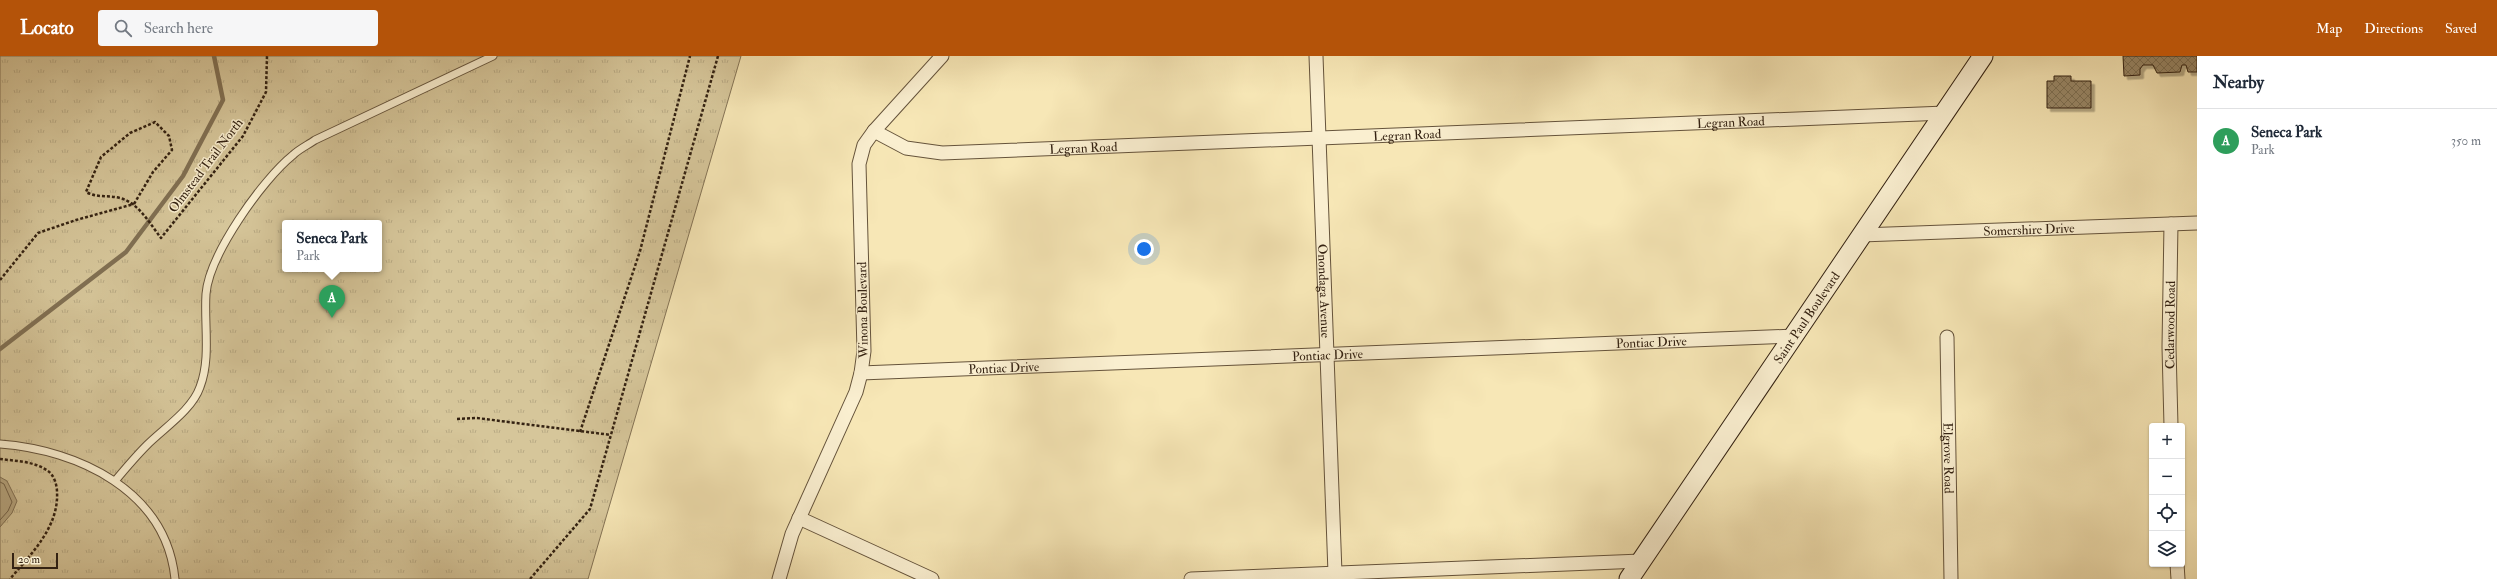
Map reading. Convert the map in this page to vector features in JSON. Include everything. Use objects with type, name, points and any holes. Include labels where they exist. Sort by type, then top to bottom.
[{"type":"main road","name":"Saint Paul Boulevard","points":[[1629,579],[1982,56]]},
{"type":"street","name":"Winona Boulevard","points":[[779,579],[792,534],[856,392],[861,373],[864,350],[859,164],[864,145],[874,131],[942,56]]},
{"type":"street","name":"Onondaga Avenue","points":[[1316,56],[1335,573]]},
{"type":"street","name":"Legran Road","points":[[874,131],[906,148],[942,153],[1944,113]]},
{"type":"street","name":"Somershire Drive","points":[[1861,235],[2197,223]]},
{"type":"street","name":"Cedarwood Road","points":[[2171,423],[2169,347],[2172,224]]},
{"type":"street","name":"Pontiac Drive","points":[[861,373],[1794,336]]},
{"type":"street","name":"Elgrove Road","points":[[1947,337],[1951,579]]},
{"type":"street","points":[[799,518],[932,579]]},
{"type":"street","points":[[1191,579],[1641,561]]},
{"type":"street","points":[[2177,567],[2178,579]]},
{"type":"lane","points":[[115,481],[146,446],[188,406],[200,388],[204,373],[206,292],[210,272],[233,229],[272,175],[292,155],[315,140],[492,56]]},
{"type":"lane","points":[[0,444],[50,451],[78,461],[115,481],[132,493],[152,516],[165,538],[174,563],[175,579]]},
{"type":"path","name":"Olmstead Trail North","points":[[134,204],[161,238],[243,136],[266,92],[267,56]]},
{"type":"path","points":[[580,432],[640,251],[690,56]]},
{"type":"path","points":[[530,579],[590,509],[718,56]]},
{"type":"path","points":[[0,280],[38,233],[76,220],[134,204],[153,172],[172,150],[169,136],[154,122],[130,133],[101,157],[86,192],[94,196],[120,198],[134,204]]},
{"type":"path","points":[[457,419],[477,418],[580,432],[611,434]]},
{"type":"path","points":[[0,459],[29,463],[48,471],[57,484],[58,503],[55,517],[40,543],[10,579]]},
{"type":"green space","points":[[0,56],[741,56],[588,579],[0,579]]},
{"type":"water","points":[[0,477],[7,481],[17,501],[12,513],[0,527]]},
{"type":"building","points":[[2123,56],[2197,56],[2197,72],[2188,72],[2186,65],[2182,65],[2180,72],[2157,73],[2153,65],[2143,65],[2140,69],[2140,75],[2124,76]]},
{"type":"building","points":[[2054,76],[2071,76],[2071,81],[2091,81],[2091,108],[2047,108],[2047,81],[2054,81]]},
{"type":"waterway","points":[[0,349],[126,252],[183,176],[223,100],[214,56]]},
{"type":"place","name":"Seneca Park","points":[[332,318]]}]
